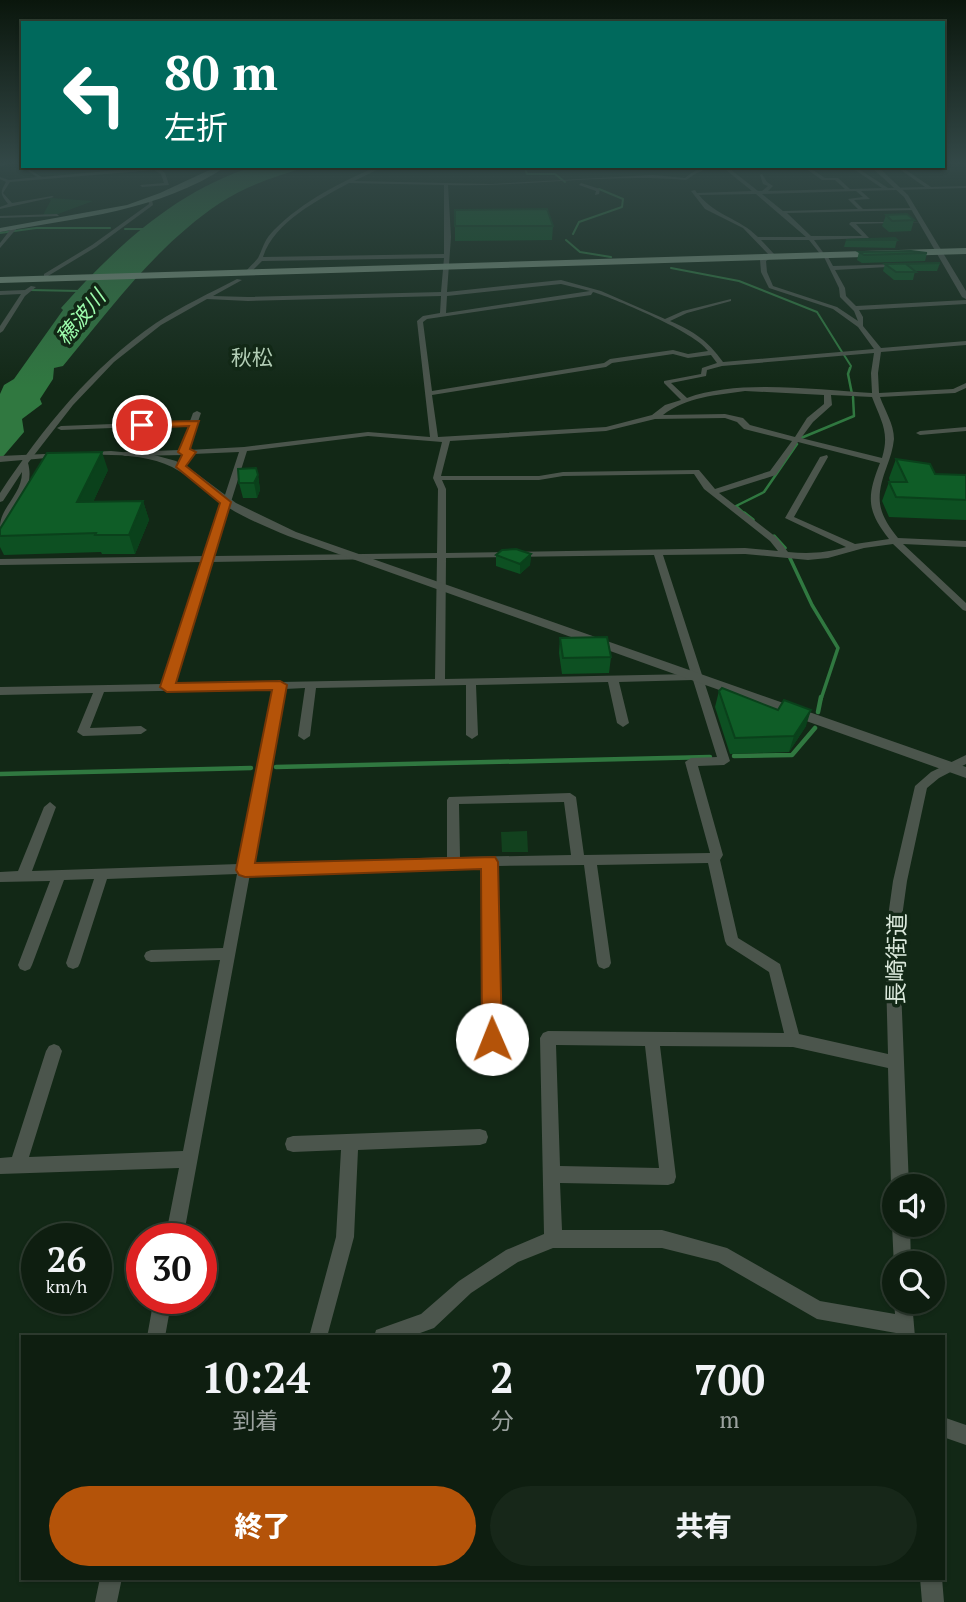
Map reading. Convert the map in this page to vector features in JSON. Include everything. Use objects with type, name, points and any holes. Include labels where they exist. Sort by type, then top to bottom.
[{"type":"highway","points":[[0,283],[217,276],[447,264],[966,253]]},
{"type":"street","points":[[46,275],[105,238]]},
{"type":"street","points":[[250,270],[260,259],[259,254],[272,238]]},
{"type":"street","points":[[440,316],[443,314],[445,294],[447,238]]},
{"type":"street","points":[[809,238],[825,256],[842,288],[843,297],[856,307],[860,326]]},
{"type":"street","points":[[823,238],[757,239],[767,258],[766,279],[775,290],[835,308],[860,326],[878,349],[873,373],[876,395],[890,435],[874,508],[894,541],[966,608]]},
{"type":"street","points":[[856,307],[966,300],[931,238]]},
{"type":"street","points":[[260,259],[447,264]]},
{"type":"street","points":[[934,265],[947,265]]},
{"type":"street","points":[[831,268],[908,266]]},
{"type":"street","points":[[0,499],[25,459],[74,398],[113,359],[158,325],[239,279]]},
{"type":"street","points":[[206,297],[248,299],[445,294],[561,282],[598,292],[664,321],[699,339],[721,364]]},
{"type":"street","points":[[0,293],[29,290],[0,331]]},
{"type":"street","points":[[435,440],[420,321],[425,317],[598,292]]},
{"type":"street","points":[[664,321],[685,312],[729,300]]},
{"type":"street","points":[[686,400],[666,382],[704,375],[704,369],[721,364],[966,343]]},
{"type":"street","points":[[428,394],[673,352],[688,356],[712,354]]},
{"type":"street","points":[[655,417],[663,410],[704,394],[745,389],[876,395],[956,391],[966,385]]},
{"type":"street","points":[[713,492],[773,474],[810,420],[828,405],[827,393]]},
{"type":"street","points":[[181,467],[197,413]]},
{"type":"street","points":[[0,458],[244,449],[368,434],[446,440],[606,429],[655,417],[733,417],[747,427],[883,461]]},
{"type":"street","points":[[61,428],[195,423]]},
{"type":"street","points":[[919,433],[966,429]]},
{"type":"street","points":[[440,682],[443,556],[442,489],[438,478],[446,440]]},
{"type":"street","points":[[167,687],[244,449]]},
{"type":"street","points":[[116,455],[159,458],[181,467],[226,502],[292,534],[959,770]]},
{"type":"street","points":[[824,457],[789,518],[853,547]]},
{"type":"street","points":[[0,524],[26,484],[25,459]]},
{"type":"street","points":[[438,478],[539,478],[563,474],[696,472],[713,492],[772,539],[785,554]]},
{"type":"street","points":[[880,472],[893,475]]},
{"type":"street","points":[[0,562],[746,551],[817,556],[894,541],[966,544]]},
{"type":"street","points":[[0,877],[454,862],[713,858],[717,855],[691,762],[724,761],[659,553]]},
{"type":"street","points":[[0,691],[697,677]]},
{"type":"street","points":[[613,679],[623,723]]},
{"type":"street","points":[[471,681],[472,735]]},
{"type":"street","points":[[177,1223],[280,685]]},
{"type":"street","points":[[304,736],[311,685]]},
{"type":"street","points":[[100,689],[83,732],[141,730]]},
{"type":"street","name":"長崎街道","points":[[900,1174],[892,938],[900,881],[921,786],[935,775],[959,770],[966,759]]},
{"type":"street","points":[[454,862],[453,800],[570,797],[604,963]]},
{"type":"street","points":[[23,876],[50,807]]},
{"type":"street","points":[[713,858],[732,941],[775,968],[793,1040]]},
{"type":"street","points":[[489,862],[492,1039]]},
{"type":"street","points":[[72,963],[102,874]]},
{"type":"street","points":[[25,965],[59,875]]},
{"type":"street","points":[[151,956],[228,954]]},
{"type":"street","points":[[553,1239],[548,1038],[793,1040],[896,1063]]},
{"type":"street","points":[[553,1174],[668,1177],[652,1040]]},
{"type":"street","points":[[18,1165],[54,1051]]},
{"type":"street","points":[[293,1144],[480,1137]]},
{"type":"street","points":[[319,1335],[345,1237],[351,1142]]},
{"type":"street","points":[[0,1166],[188,1159]]},
{"type":"street","points":[[388,1335],[426,1321],[466,1287],[512,1256],[553,1239],[662,1239],[721,1254],[817,1310],[905,1331]]},
{"type":"street","points":[[156,1335],[160,1314]]},
{"type":"street","points":[[945,1428],[966,1435]]},
{"type":"street","points":[[106,1602],[111,1580]]},
{"type":"street","points":[[931,1580],[933,1602]]},
{"type":"shaded area","points":[[527,831],[528,852],[502,852],[501,832]]},
{"type":"water","name":"穂波川","points":[[132,238],[176,238],[136,278],[63,366],[54,368],[53,379],[40,399],[42,404],[22,419],[24,432],[0,460],[0,394],[4,385],[14,379],[63,310],[61,308]]},
{"type":"building","points":[[895,238],[897,240],[846,240]]},
{"type":"building","points":[[859,252],[927,253],[864,255]]},
{"type":"building","points":[[940,263],[906,264],[916,272],[896,272],[885,264]]},
{"type":"building","points":[[102,452],[77,502],[143,501],[129,535],[95,535],[96,533],[0,536],[0,529],[47,453]]},
{"type":"building","points":[[896,459],[930,464],[935,474],[966,475],[966,500],[896,497],[889,482],[907,482]]},
{"type":"building","points":[[256,468],[258,475],[254,483],[239,483],[238,469]]},
{"type":"building","points":[[516,549],[531,554],[520,564],[496,555],[502,550]]},
{"type":"building","points":[[607,637],[611,657],[563,658],[560,638]]},
{"type":"building","points":[[722,688],[778,710],[784,700],[811,710],[794,736],[735,738],[719,691]]},
{"type":"waterway","points":[[566,240],[580,252],[611,257]]},
{"type":"waterway","points":[[671,268],[739,281],[817,312],[842,352]]},
{"type":"waterway","name":"穂波川","points":[[29,290],[80,291]]},
{"type":"waterway","points":[[844,355],[851,366],[850,369]]},
{"type":"waterway","points":[[850,368],[848,374],[852,394]]},
{"type":"waterway","points":[[801,438],[854,416],[853,397]]},
{"type":"waterway","points":[[746,515],[736,506],[764,492],[797,444]]},
{"type":"waterway","points":[[744,513],[753,520]]},
{"type":"waterway","points":[[774,536],[785,548]]},
{"type":"waterway","points":[[789,556],[812,605],[838,648],[821,699]]},
{"type":"waterway","points":[[818,712],[821,697]]},
{"type":"waterway","points":[[734,756],[792,755],[815,728]]},
{"type":"waterway","points":[[276,767],[710,757]]},
{"type":"waterway","points":[[0,774],[251,768]]},
{"type":"district","name":"秋松","points":[[252,357]]},
{"type":"route","points":[[142,425],[195,423],[183,452],[191,452],[184,457],[181,467],[226,502],[167,687],[280,685],[245,870],[489,862],[492,1039]]}]
